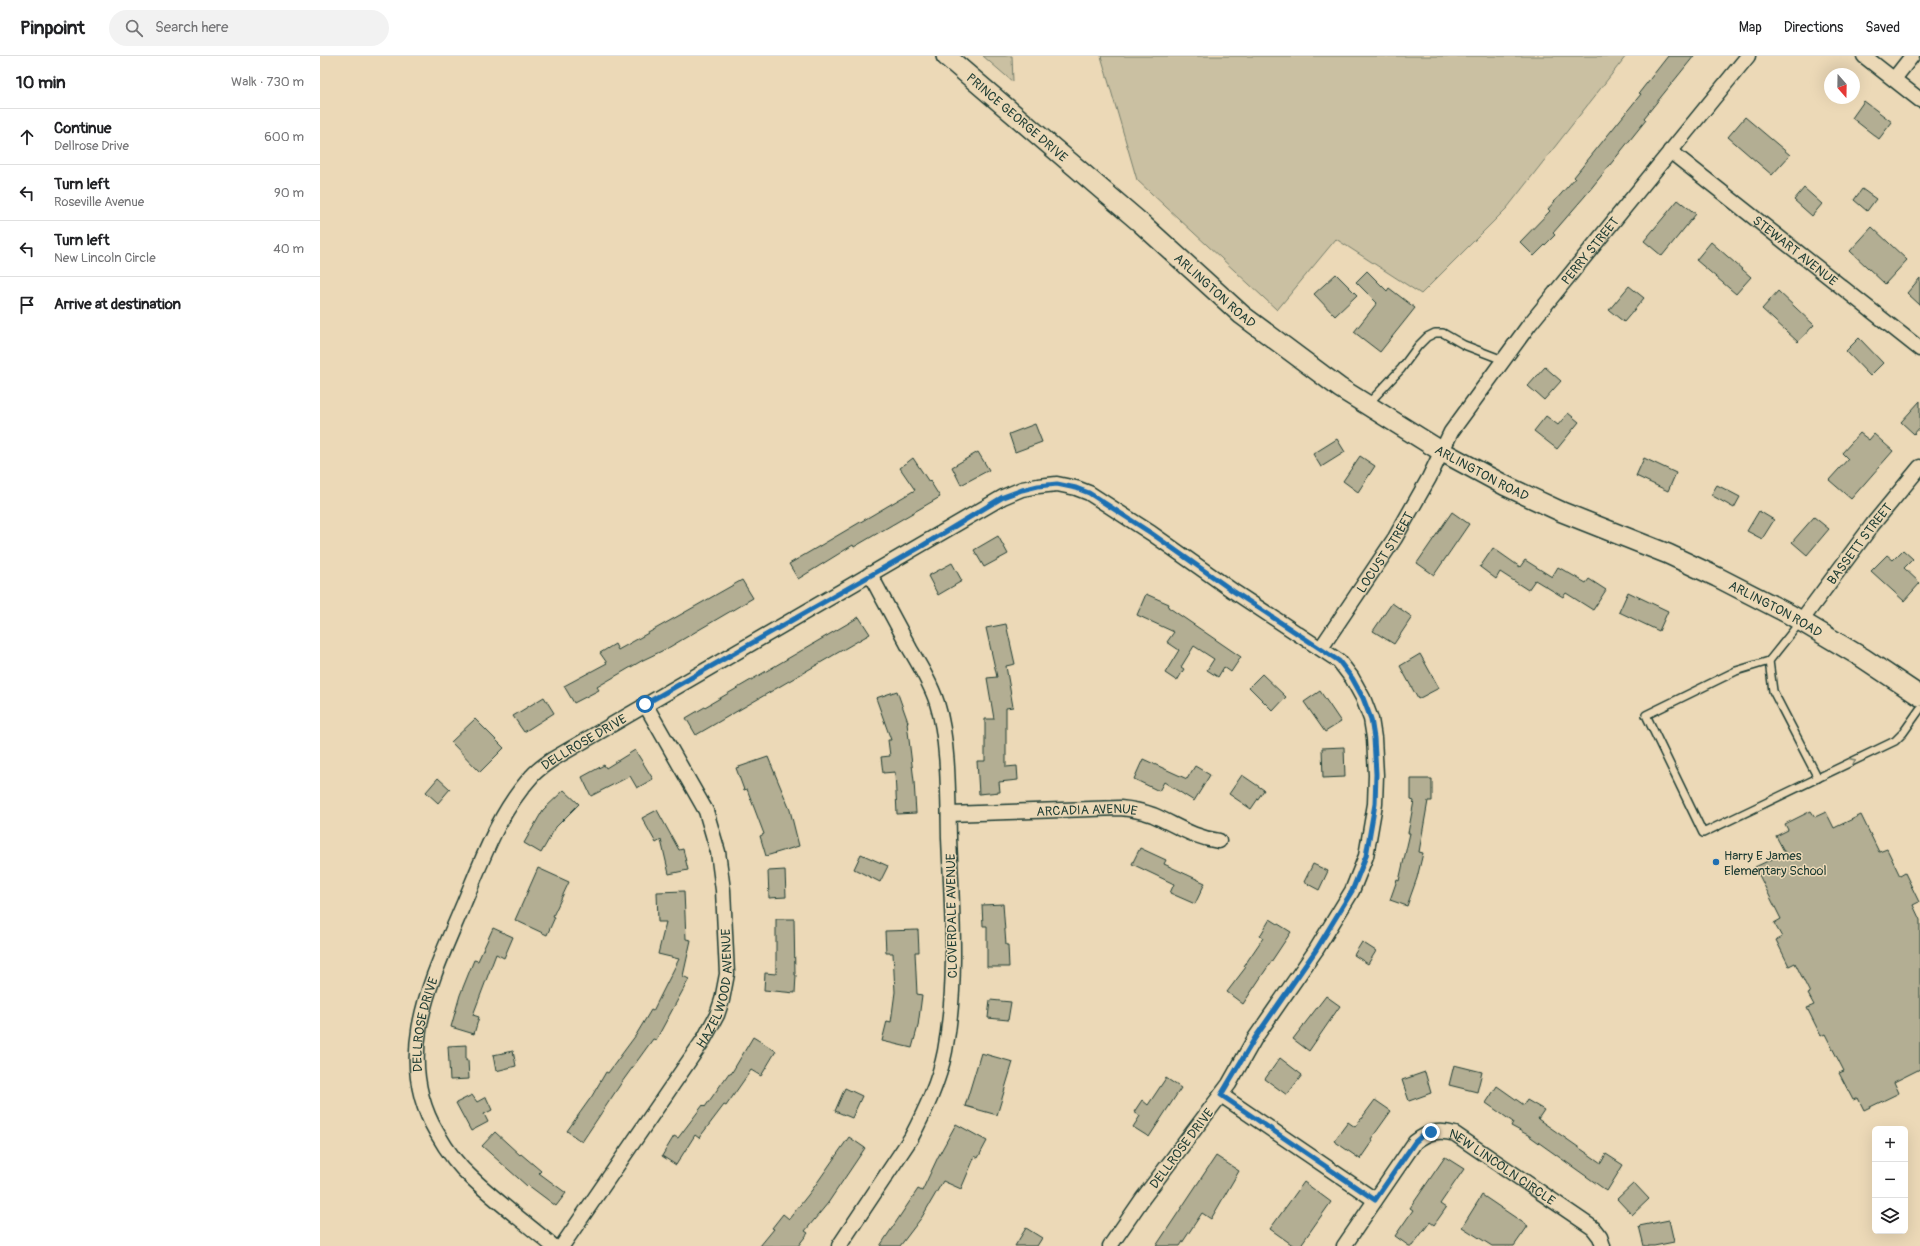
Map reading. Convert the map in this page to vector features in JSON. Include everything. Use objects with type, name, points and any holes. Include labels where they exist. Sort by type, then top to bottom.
[{"type":"main road","name":"PRINCE GEORGE DRIVE","points":[[946,56],[1088,178]]},
{"type":"main road","name":"ARLINGTON ROAD","points":[[1088,178],[1142,224],[1242,315],[1296,357],[1367,405],[1441,451],[1506,486],[1562,512],[1668,554],[1717,577],[1800,621],[1863,658],[1920,696]]},
{"type":"street","name":"PERRY STREET","points":[[1441,451],[1451,432],[1528,325],[1748,56]]},
{"type":"street","points":[[1864,56],[1920,100]]},
{"type":"street","points":[[1894,79],[1912,56]]},
{"type":"street","name":"STEWART AVENUE","points":[[1670,151],[1920,349]]},
{"type":"street","name":"LOCUST STREET","points":[[1321,648],[1395,538],[1429,478],[1441,451]]},
{"type":"street","name":"BASSETT STREET","points":[[1800,621],[1873,524],[1920,467]]},
{"type":"street","name":"DELLROSE DRIVE","points":[[553,1246],[471,1178],[446,1148],[424,1107],[418,1087],[416,1066],[417,1039],[424,1003],[440,960],[497,826],[510,803],[533,774],[553,759],[645,704],[870,574],[922,546],[1003,497],[1027,488],[1057,484],[1076,488],[1089,493],[1151,533],[1233,591],[1339,661],[1352,678],[1363,698],[1371,719],[1376,774],[1375,804],[1366,856],[1352,891],[1316,950],[1255,1038],[1221,1095],[1143,1198],[1110,1246]]},
{"type":"street","name":"CLOVERDALE AVENUE","points":[[839,1246],[911,1138],[934,1087],[944,1054],[952,988],[949,814],[944,736],[937,703],[928,680],[870,574]]},
{"type":"street","name":"HAZELWOOD AVENUE","points":[[562,1246],[704,1039],[717,1015],[722,1000],[727,974],[723,890],[714,833],[706,811],[695,789],[645,704]]},
{"type":"street","name":"ARCADIA AVENUE","points":[[949,814],[1120,808],[1137,810],[1153,815],[1194,836],[1219,841]]},
{"type":"street","points":[[1221,1095],[1375,1200]]},
{"type":"street","name":"NEW LINCOLN CIRCLE","points":[[1344,1246],[1415,1142],[1423,1135],[1431,1132],[1444,1131],[1455,1134],[1593,1228],[1600,1237],[1603,1246]]},
{"type":"lane","points":[[1367,405],[1401,369],[1418,346],[1427,337],[1435,333],[1443,333],[1464,345],[1503,360]]},
{"type":"lane","points":[[1800,621],[1769,661],[1736,670],[1646,716],[1703,833],[1895,741],[1903,733],[1920,710]]},
{"type":"lane","points":[[1769,661],[1774,691],[1818,778]]},
{"type":"shaded area","points":[[983,56],[1012,56],[1013,82]]},
{"type":"shaded area","points":[[1101,56],[1626,56],[1507,208],[1421,294],[1336,239],[1277,310],[1137,180]]},
{"type":"building","points":[[1668,56],[1694,56],[1644,118],[1646,120],[1553,233],[1555,235],[1534,256],[1520,242],[1550,211],[1548,209],[1575,178],[1574,177],[1641,94],[1639,93]]},
{"type":"building","points":[[1864,101],[1892,122],[1879,139],[1852,118]]},
{"type":"building","points":[[1745,117],[1790,155],[1772,175],[1728,137]]},
{"type":"building","points":[[1804,188],[1822,204],[1812,216],[1794,200]]},
{"type":"building","points":[[1862,189],[1876,199],[1867,211],[1854,200]]},
{"type":"building","points":[[1678,200],[1696,214],[1662,256],[1644,241]]},
{"type":"building","points":[[1872,227],[1907,260],[1885,284],[1850,251]]},
{"type":"building","points":[[1711,242],[1751,277],[1736,294],[1696,260]]},
{"type":"building","points":[[1367,271],[1387,291],[1389,288],[1415,308],[1380,352],[1354,332],[1377,303],[1356,282]]},
{"type":"building","points":[[1336,274],[1357,295],[1335,316],[1314,294]]},
{"type":"building","points":[[1920,278],[1920,305],[1907,293]]},
{"type":"building","points":[[1629,286],[1644,298],[1624,322],[1609,310]]},
{"type":"building","points":[[1778,291],[1814,325],[1798,342],[1762,309]]},
{"type":"building","points":[[1859,338],[1883,363],[1870,376],[1846,351]]},
{"type":"building","points":[[1545,367],[1561,381],[1544,400],[1528,386]]},
{"type":"building","points":[[1920,401],[1920,427],[1914,434],[1901,422]]},
{"type":"building","points":[[1568,413],[1579,422],[1557,449],[1534,431],[1546,416],[1558,425]]},
{"type":"building","points":[[1035,424],[1042,442],[1015,452],[1009,434]]},
{"type":"building","points":[[1860,433],[1869,440],[1874,434],[1893,451],[1851,499],[1829,480],[1848,459],[1842,453]]},
{"type":"building","points":[[1337,439],[1345,452],[1321,467],[1313,454]]},
{"type":"building","points":[[978,452],[989,470],[961,485],[952,467]]},
{"type":"building","points":[[1360,456],[1375,466],[1358,492],[1343,481]]},
{"type":"building","points":[[913,458],[940,497],[854,547],[853,545],[798,579],[789,564],[915,490],[900,468]]},
{"type":"building","points":[[1644,458],[1676,473],[1668,491],[1636,476]]},
{"type":"building","points":[[1717,485],[1740,497],[1734,508],[1711,495]]},
{"type":"building","points":[[1759,511],[1774,520],[1762,539],[1747,531]]},
{"type":"building","points":[[1452,512],[1469,524],[1434,575],[1417,563]]},
{"type":"building","points":[[1814,517],[1829,529],[1807,555],[1792,542]]},
{"type":"building","points":[[998,536],[1008,554],[984,567],[974,550]]},
{"type":"building","points":[[1493,548],[1520,567],[1525,560],[1552,577],[1558,567],[1586,583],[1589,579],[1606,590],[1593,610],[1566,593],[1563,597],[1535,580],[1528,590],[1500,572],[1496,579],[1480,567]]},
{"type":"building","points":[[1903,550],[1913,559],[1904,568],[1920,583],[1904,601],[1871,571],[1887,555],[1893,560]]},
{"type":"building","points":[[952,563],[962,581],[938,595],[928,576]]},
{"type":"building","points":[[742,580],[753,598],[668,648],[643,660],[597,687],[599,690],[574,703],[564,686],[607,663],[600,653],[615,644],[618,650]]},
{"type":"building","points":[[1628,592],[1668,611],[1659,631],[1619,612]]},
{"type":"building","points":[[1146,594],[1169,604],[1168,607],[1241,657],[1231,672],[1224,667],[1218,677],[1207,670],[1214,659],[1194,646],[1181,667],[1184,669],[1177,681],[1165,673],[1179,650],[1167,642],[1174,632],[1137,615]]},
{"type":"building","points":[[1392,603],[1412,617],[1394,644],[1373,631]]},
{"type":"building","points":[[859,617],[870,634],[696,735],[686,718]]},
{"type":"building","points":[[1006,624],[1015,664],[1006,666],[1013,707],[1006,708],[1006,767],[1017,766],[1018,780],[999,782],[1000,792],[979,794],[977,761],[985,761],[985,719],[994,719],[987,678],[997,677],[986,628]]},
{"type":"building","points":[[1420,654],[1439,688],[1418,699],[1400,666]]},
{"type":"building","points":[[1262,674],[1286,697],[1273,711],[1249,687]]},
{"type":"building","points":[[897,691],[908,722],[916,813],[897,814],[895,772],[883,773],[881,757],[890,756],[888,740],[891,740],[876,698]]},
{"type":"building","points":[[1320,691],[1341,722],[1325,732],[1304,702]]},
{"type":"building","points":[[544,697],[554,713],[524,732],[513,716]]},
{"type":"building","points":[[475,719],[504,748],[480,772],[451,742]]},
{"type":"building","points":[[1344,747],[1345,777],[1323,778],[1322,748]]},
{"type":"building","points":[[635,750],[653,779],[637,788],[630,776],[591,796],[582,777],[604,765],[606,768]]},
{"type":"building","points":[[768,757],[790,810],[799,846],[766,856],[760,836],[764,834],[747,789],[744,790],[736,768]]},
{"type":"building","points":[[1143,759],[1187,779],[1195,766],[1210,775],[1194,801],[1164,782],[1159,791],[1134,779]]},
{"type":"building","points":[[1242,775],[1264,790],[1251,809],[1229,794]]},
{"type":"building","points":[[438,778],[450,789],[438,803],[426,792]]},
{"type":"building","points":[[1411,779],[1432,779],[1432,801],[1428,801],[1419,852],[1423,853],[1417,878],[1407,906],[1390,900],[1397,880],[1399,881],[1410,833],[1408,833],[1414,801],[1411,800]]},
{"type":"building","points":[[564,790],[579,804],[556,827],[541,853],[524,843],[543,810]]},
{"type":"building","points":[[657,810],[679,850],[683,849],[688,870],[669,874],[661,840],[656,843],[642,818]]},
{"type":"building","points":[[1811,811],[1815,817],[1826,812],[1834,828],[1861,815],[1879,852],[1887,849],[1900,876],[1905,873],[1919,902],[1913,905],[1920,920],[1920,1069],[1894,1082],[1899,1093],[1864,1110],[1858,1098],[1853,1100],[1839,1073],[1844,1071],[1825,1034],[1821,1036],[1807,1008],[1814,1005],[1808,994],[1810,993],[1795,963],[1789,966],[1776,940],[1782,937],[1774,923],[1781,919],[1755,867],[1785,853],[1776,836],[1788,830],[1785,824]]},
{"type":"building","points":[[1140,848],[1166,860],[1164,864],[1205,883],[1195,904],[1170,893],[1174,884],[1132,864]]},
{"type":"building","points":[[861,854],[888,866],[880,882],[854,869]]},
{"type":"building","points":[[1313,864],[1328,871],[1319,890],[1304,882]]},
{"type":"building","points":[[538,868],[569,882],[553,916],[555,917],[547,935],[515,920]]},
{"type":"building","points":[[785,870],[786,897],[769,898],[768,871]]},
{"type":"building","points":[[684,891],[686,939],[691,940],[683,976],[689,979],[656,1040],[653,1039],[582,1142],[567,1131],[592,1096],[606,1072],[608,1073],[636,1035],[651,1010],[653,1011],[679,959],[658,954],[666,922],[658,922],[657,892]]},
{"type":"building","points":[[1003,904],[1009,967],[987,967],[987,926],[983,926],[982,905]]},
{"type":"building","points":[[776,919],[794,919],[796,975],[795,993],[764,990],[765,973],[776,974]]},
{"type":"building","points":[[1270,919],[1291,932],[1243,1004],[1227,992],[1246,967],[1244,966],[1263,938],[1260,936]]},
{"type":"building","points":[[493,928],[513,937],[504,958],[496,954],[473,1015],[479,1017],[474,1034],[451,1027],[460,995],[474,960],[478,961]]},
{"type":"building","points":[[918,930],[919,952],[915,952],[917,994],[922,995],[918,1026],[912,1048],[882,1041],[887,1021],[891,1022],[895,992],[893,953],[886,953],[885,931]]},
{"type":"building","points":[[1362,942],[1376,951],[1368,964],[1354,955]]},
{"type":"building","points":[[1326,996],[1340,1006],[1309,1051],[1293,1039]]},
{"type":"building","points":[[990,1000],[1011,1002],[1008,1020],[988,1018]]},
{"type":"building","points":[[753,1037],[776,1051],[761,1076],[751,1070],[726,1106],[724,1105],[699,1138],[695,1135],[676,1165],[662,1156],[674,1136],[678,1138],[703,1105],[705,1107],[729,1073],[731,1074]]},
{"type":"building","points":[[466,1045],[466,1061],[468,1060],[469,1079],[450,1080],[448,1046]]},
{"type":"building","points":[[513,1051],[516,1066],[496,1071],[493,1055]]},
{"type":"building","points":[[981,1053],[1013,1062],[997,1115],[965,1106]]},
{"type":"building","points":[[1280,1058],[1302,1075],[1287,1095],[1265,1079]]},
{"type":"building","points":[[1454,1065],[1482,1072],[1477,1092],[1449,1085]]},
{"type":"building","points":[[1425,1072],[1431,1093],[1409,1101],[1402,1080]]},
{"type":"building","points":[[1166,1078],[1181,1088],[1149,1137],[1133,1127],[1140,1116],[1134,1112],[1142,1100],[1148,1105]]},
{"type":"building","points":[[1497,1086],[1524,1105],[1527,1100],[1544,1110],[1538,1119],[1601,1163],[1606,1154],[1623,1165],[1607,1191],[1528,1135],[1511,1126],[1513,1122],[1486,1103]]},
{"type":"building","points":[[845,1088],[862,1096],[852,1118],[835,1111]]},
{"type":"building","points":[[472,1095],[477,1102],[486,1097],[492,1110],[484,1114],[488,1122],[471,1131],[456,1103]]},
{"type":"building","points":[[1375,1100],[1391,1111],[1371,1139],[1373,1140],[1360,1159],[1334,1141],[1348,1122],[1355,1127]]},
{"type":"building","points":[[956,1124],[987,1141],[978,1158],[975,1156],[961,1189],[943,1181],[922,1217],[900,1246],[880,1246],[918,1189],[922,1191]]},
{"type":"building","points":[[495,1132],[520,1155],[521,1154],[541,1171],[539,1173],[566,1193],[556,1206],[528,1185],[527,1186],[482,1146]]},
{"type":"building","points":[[849,1137],[865,1148],[828,1203],[805,1231],[808,1233],[798,1246],[760,1246],[774,1229],[772,1228],[783,1214],[789,1219],[812,1190]]},
{"type":"building","points":[[1216,1156],[1239,1171],[1211,1219],[1202,1213],[1180,1246],[1156,1246]]},
{"type":"building","points":[[1445,1157],[1464,1169],[1440,1204],[1446,1208],[1434,1225],[1430,1222],[1412,1246],[1409,1246],[1395,1236],[1413,1210],[1410,1208]]},
{"type":"building","points":[[1304,1182],[1331,1202],[1300,1246],[1294,1246],[1270,1229]]},
{"type":"building","points":[[1634,1183],[1649,1199],[1632,1215],[1617,1199]]},
{"type":"building","points":[[1482,1195],[1528,1226],[1514,1246],[1492,1246],[1462,1227]]},
{"type":"building","points":[[1669,1220],[1674,1242],[1654,1246],[1644,1246],[1639,1226]]},
{"type":"building","points":[[1026,1228],[1042,1238],[1037,1246],[1015,1246]]},
{"type":"place","name":"Harry E James Elementary School","points":[[1716,862]]},
{"type":"route","points":[[645,704],[740,648],[922,546],[1003,497],[1038,486],[1057,484],[1076,488],[1089,493],[1151,533],[1233,591],[1339,661],[1352,678],[1363,698],[1371,719],[1374,738],[1376,774],[1375,804],[1366,856],[1352,891],[1316,950],[1255,1038],[1229,1084],[1221,1095],[1375,1200],[1415,1142],[1423,1135],[1431,1132]]}]
